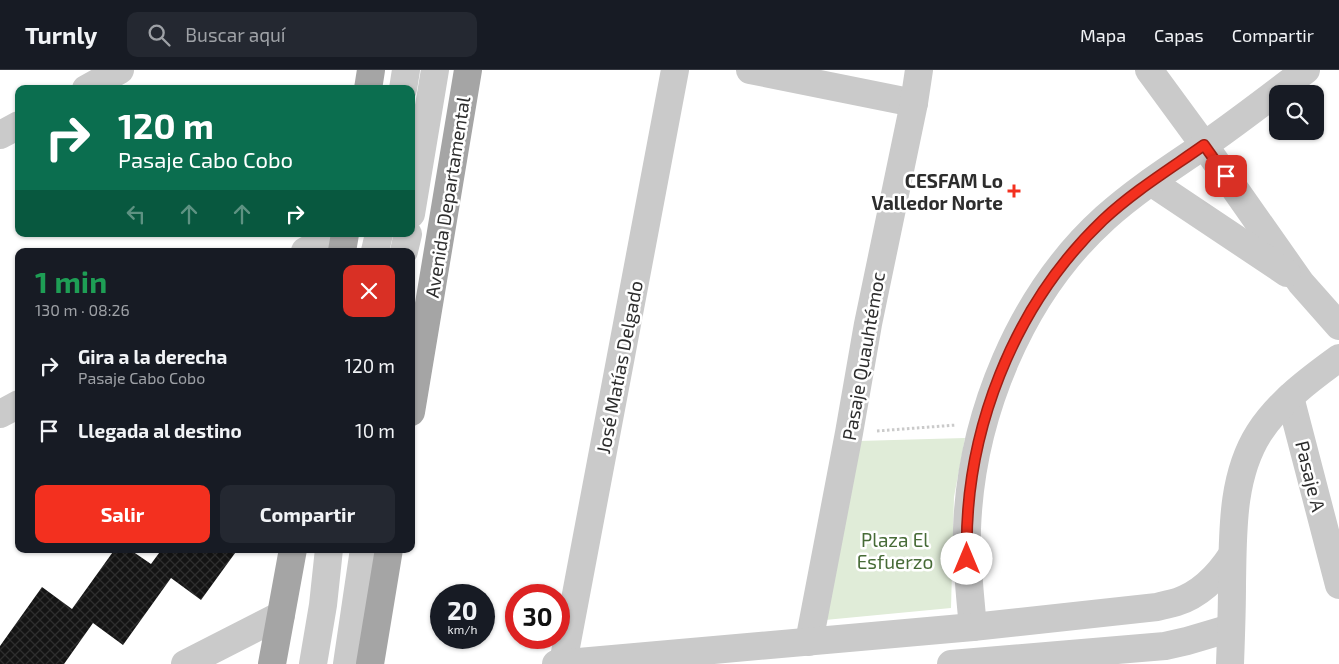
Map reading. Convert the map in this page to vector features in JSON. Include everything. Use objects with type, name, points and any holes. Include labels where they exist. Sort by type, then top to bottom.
[{"type":"main road","points":[[369,85],[371,70]]},
{"type":"main road","name":"Avenida Departamental","points":[[415,388],[468,70]]},
{"type":"main road","points":[[272,664],[292,553]]},
{"type":"main road","points":[[370,664],[388,553]]},
{"type":"street","points":[[93,85],[120,70]]},
{"type":"street","points":[[404,85],[406,70]]},
{"type":"street","points":[[415,191],[436,70]]},
{"type":"street","name":"José Matías Delgado","points":[[560,664],[676,70]]},
{"type":"street","points":[[750,70],[914,104]]},
{"type":"street","name":"Pasaje Quauhtémoc","points":[[809,642],[868,324],[920,70]]},
{"type":"street","points":[[1149,70],[1301,283],[1339,326]]},
{"type":"street","points":[[973,627],[968,570],[967,528],[971,486],[984,423],[999,376],[1014,340],[1033,306],[1054,275],[1104,219],[1151,182],[1306,70]]},
{"type":"street","points":[[0,135],[15,127]]},
{"type":"street","points":[[1151,182],[1301,283]]},
{"type":"street","points":[[311,248],[331,237]]},
{"type":"street","points":[[1230,664],[1232,554],[1238,494],[1245,462],[1259,433],[1279,407],[1339,358]]},
{"type":"street","name":"Pasaje A","points":[[1290,397],[1339,585]]},
{"type":"street","points":[[0,414],[15,406]]},
{"type":"street","points":[[313,664],[323,604],[329,553]]},
{"type":"street","points":[[347,664],[363,553]]},
{"type":"street","points":[[560,664],[973,627],[1157,607],[1177,602],[1190,596],[1207,584],[1218,575],[1232,554]]},
{"type":"street","points":[[185,664],[281,615]]},
{"type":"street","points":[[951,664],[1165,646],[1232,628]]},
{"type":"path","points":[[849,433],[984,423]]},
{"type":"green space","name":"Plaza El Esfuerzo","points":[[965,438],[954,497],[951,608],[825,620],[858,441]]},
{"type":"building","points":[[112,553],[135,553],[151,564],[159,553],[235,553],[201,600],[171,578],[123,645],[93,623],[64,664],[0,664],[0,646],[42,587],[72,609]]},
{"type":"place","name":"CESFAM Lo Valledor Norte","points":[[1014,191]]},
{"type":"route","points":[[967,559],[967,528],[971,486],[978,445],[987,410],[1014,340],[1033,306],[1054,275],[1104,219],[1151,182],[1204,145],[1226,176]]}]
